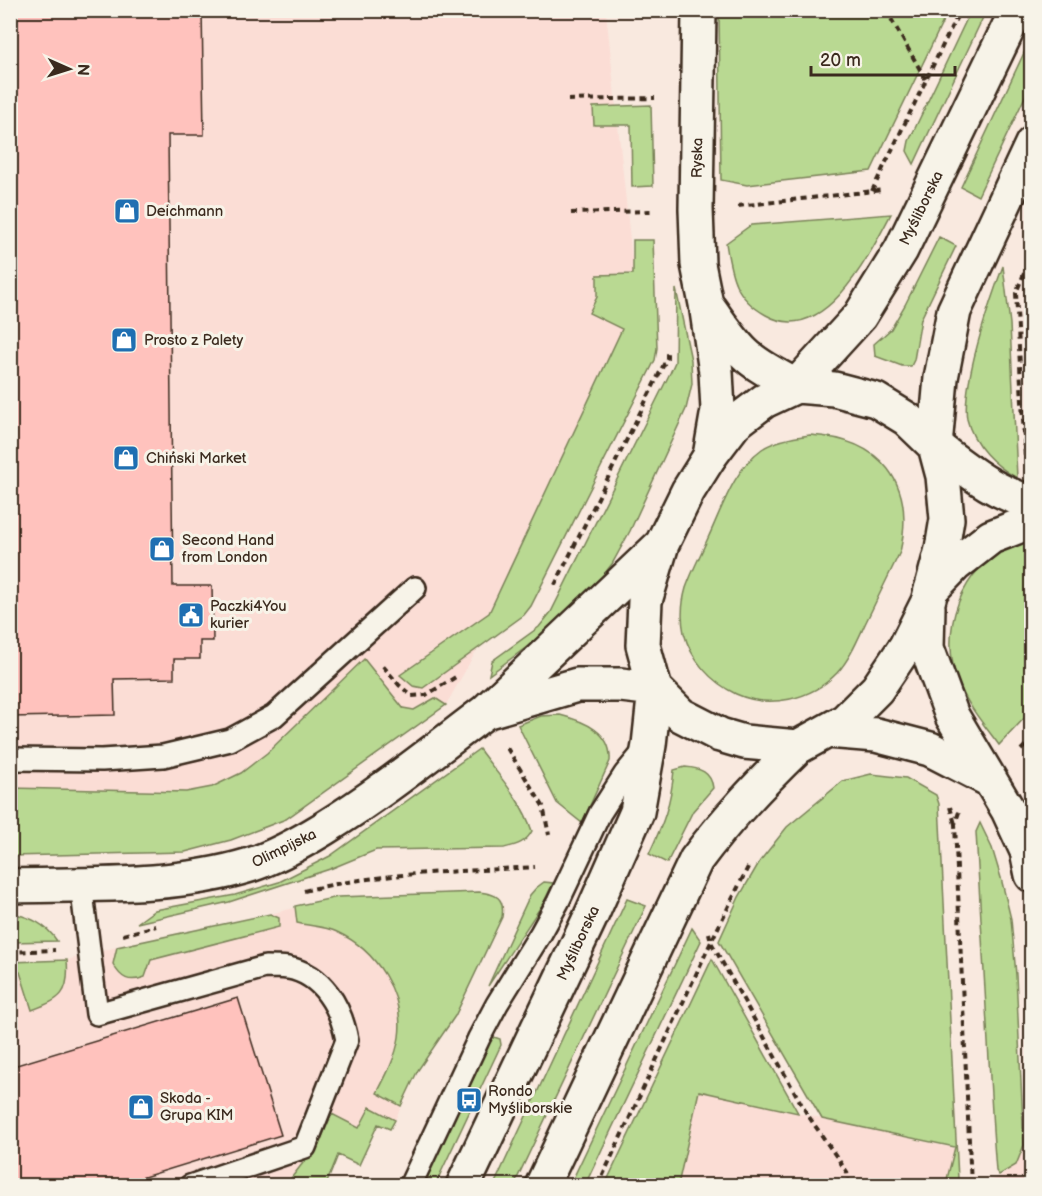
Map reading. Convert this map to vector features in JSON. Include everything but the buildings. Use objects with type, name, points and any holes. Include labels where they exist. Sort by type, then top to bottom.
[{"type":"main road","name":"Ryska","points":[[699,10],[696,209],[698,264],[716,372],[718,410],[710,456]]},
{"type":"main road","name":"Myśliborska","points":[[796,386],[860,316],[901,250],[1017,10]]},
{"type":"main road","points":[[1032,144],[954,311],[941,378],[935,446],[943,476],[947,519],[930,596],[927,648],[952,716],[1008,810],[1027,851],[1032,875]]},
{"type":"main road","name":"Ryska","points":[[706,304],[745,354],[770,372],[796,386]]},
{"type":"main road","points":[[798,747],[744,742],[720,735],[681,715],[655,689],[643,645],[645,601],[662,544],[688,491],[710,456],[735,423],[764,401],[796,386],[834,389],[876,400],[907,419],[935,446],[975,476],[1013,498],[1032,502]]},
{"type":"main road","points":[[542,1185],[696,860],[719,829],[750,794],[798,747],[845,721],[877,689],[906,646],[930,596],[955,565],[991,537],[1032,521]]},
{"type":"main road","name":"Olimpijska","points":[[10,886],[172,880],[216,874],[251,865],[279,854],[350,812],[485,712],[662,544]]},
{"type":"main road","name":"Olimpijska","points":[[485,712],[577,685],[621,685],[655,689]]},
{"type":"main road","name":"Myśliborska","points":[[463,1185],[595,907],[637,812],[650,745],[655,689]]},
{"type":"main road","points":[[828,731],[876,735],[930,749],[990,780]]},
{"type":"lane","points":[[10,759],[102,760],[163,756],[230,740],[274,716],[415,588]]},
{"type":"lane","points":[[410,1185],[479,1038],[552,913],[600,813],[625,774],[650,745]]},
{"type":"lane","points":[[81,884],[98,1014],[264,967],[290,969],[315,979],[333,1000],[344,1024],[347,1040],[305,1147],[190,1185]]},
{"type":"path","points":[[886,10],[926,80]]},
{"type":"path","points":[[571,213],[734,207],[872,191],[960,10]]},
{"type":"path","points":[[568,100],[662,98]]},
{"type":"path","points":[[1025,458],[1016,293],[1032,254]]},
{"type":"path","points":[[553,588],[667,358],[667,346]]},
{"type":"path","points":[[359,640],[399,685],[412,696],[426,695],[460,675],[543,806],[550,840]]},
{"type":"path","points":[[955,824],[960,811],[990,780]]},
{"type":"path","points":[[949,802],[955,824],[971,1185]]},
{"type":"path","points":[[598,1185],[711,942],[752,860]]},
{"type":"path","points":[[677,899],[703,912],[711,942],[807,1114],[847,1172],[849,1185]]},
{"type":"shaded area","points":[[11,11],[606,11],[642,354],[446,705],[185,852],[11,850]]},
{"type":"shaded area","name":"Skoda - Grupa KIM","points":[[479,892],[492,894],[499,898],[504,907],[502,917],[455,1016],[418,1070],[395,1120],[370,1107],[360,1128],[332,1114],[320,1141],[285,1185],[11,1185],[10,962],[67,960],[338,897]]},
{"type":"shaded area","points":[[712,959],[798,1113],[954,1148],[958,1179],[971,1181],[989,1182],[1004,1174],[1021,1155],[1024,1145],[1027,1185],[605,1186]]},
{"type":"green space","points":[[719,10],[948,11],[871,171],[747,185],[721,180]]},
{"type":"green space","points":[[971,10],[986,11],[914,164],[907,151],[909,141]]},
{"type":"green space","points":[[1031,38],[1031,84],[978,196],[961,187]]},
{"type":"green space","points":[[651,105],[653,186],[632,187],[631,125],[594,125],[593,107]]},
{"type":"green space","points":[[891,214],[858,272],[842,292],[826,308],[807,319],[787,322],[766,315],[747,301],[736,285],[726,243],[751,225]]},
{"type":"green space","points":[[939,237],[956,246],[921,319],[911,366],[902,366],[875,356],[874,344],[891,329]]},
{"type":"green space","points":[[633,240],[653,240],[657,348],[655,360],[531,606],[524,615],[423,688],[413,686],[400,675],[489,613],[622,329],[589,313],[597,297],[597,275],[633,274]]},
{"type":"green space","points":[[1003,266],[1010,324],[1017,478],[986,454],[974,438],[966,415],[975,352]]},
{"type":"green space","points":[[676,289],[691,360],[692,384],[686,409],[630,531],[612,564],[575,611],[489,675],[492,661],[539,627],[551,612],[670,373],[675,362]]},
{"type":"green space","points":[[810,435],[835,438],[856,445],[874,455],[888,469],[897,485],[903,505],[904,527],[900,552],[853,649],[837,673],[815,690],[789,699],[762,701],[749,699],[718,683],[697,661],[687,643],[683,628],[682,610],[686,588],[736,478],[752,457],[773,443]]},
{"type":"green space","points":[[1031,540],[1031,711],[999,745],[972,708],[959,684],[953,664],[951,644],[953,623],[958,603],[980,568],[996,554],[1014,544]]},
{"type":"green space","points":[[364,659],[403,708],[414,710],[435,698],[446,705],[286,819],[231,840],[185,852],[11,856],[11,788],[186,792],[212,787],[241,773],[267,753]]},
{"type":"green space","points":[[560,715],[595,729],[606,742],[609,751],[610,761],[582,823],[557,803],[518,725],[541,716]]},
{"type":"green space","points":[[479,749],[509,788],[528,820],[532,831],[520,843],[504,848],[376,850],[330,869],[229,902],[137,923],[155,910],[235,895],[279,882],[330,856]]},
{"type":"green space","points":[[685,767],[704,772],[710,778],[713,788],[693,811],[667,863],[649,854],[666,814],[674,770]]},
{"type":"green space","points":[[871,774],[906,778],[936,795],[939,804],[958,1179],[947,1179],[955,1147],[822,1119],[719,941],[739,897],[760,861],[787,827],[843,781]]},
{"type":"green space","points":[[980,823],[992,848],[1011,919],[1016,975],[1024,1145],[1016,1165],[999,1175],[996,1171],[993,1130],[976,832]]},
{"type":"green space","points":[[544,882],[553,883],[544,902],[488,986],[530,895]]},
{"type":"green space","points":[[479,892],[495,896],[501,901],[502,917],[455,1016],[418,1070],[401,1106],[377,1093],[393,1059],[399,1037],[400,1021],[397,1005],[385,975],[364,950],[351,940],[328,928],[297,923],[295,906],[338,897]]},
{"type":"green space","points":[[627,899],[646,906],[514,1185],[494,1185]]},
{"type":"green space","points":[[11,913],[37,922],[57,941],[11,942]]},
{"type":"green space","points":[[270,914],[279,918],[279,927],[151,960],[145,977],[134,980],[126,978],[113,964],[117,947]]},
{"type":"green space","points":[[692,928],[701,941],[585,1185],[570,1185]]},
{"type":"green space","points":[[712,959],[798,1113],[699,1091],[678,1185],[605,1185]]},
{"type":"green space","points":[[67,960],[67,981],[61,994],[32,1010],[20,972],[11,972],[11,962]]},
{"type":"green space","points":[[494,1037],[500,1039],[501,1045],[435,1185],[422,1185],[491,1039]]},
{"type":"green space","points":[[370,1107],[395,1120],[390,1129],[378,1124],[359,1165],[338,1155],[326,1185],[285,1186],[320,1141],[332,1114],[359,1128]]},
{"type":"place","name":"Deichmann","points":[[127,211]]},
{"type":"place","name":"Prosto z Palety","points":[[124,340]]},
{"type":"place","name":"Chiński Market","points":[[126,458]]},
{"type":"place","name":"Second Hand from London","points":[[162,549]]},
{"type":"place","name":"Paczki4You kurier","points":[[191,615]]},
{"type":"place","name":"Rondo Myśliborskie","points":[[469,1100]]},
{"type":"place","name":"Skoda - Grupa KIM","points":[[141,1107]]}]
